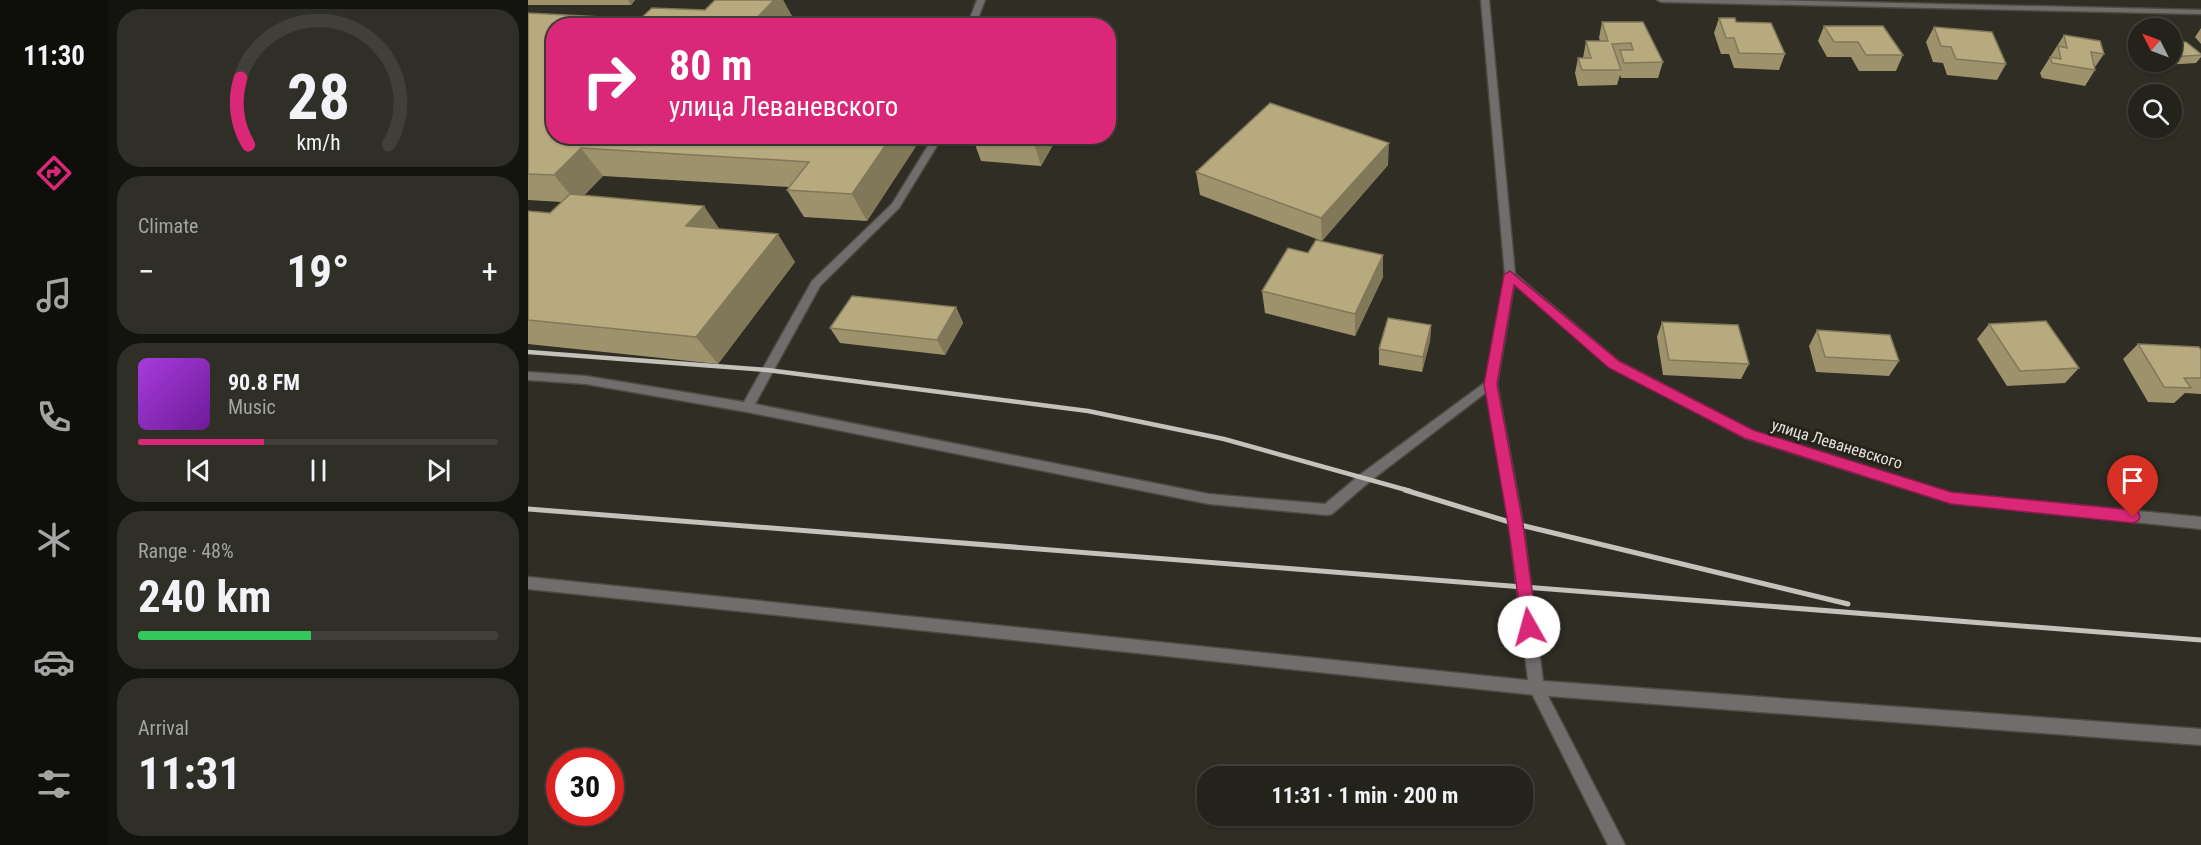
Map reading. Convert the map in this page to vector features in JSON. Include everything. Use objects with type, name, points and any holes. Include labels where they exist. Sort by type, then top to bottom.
[{"type":"street","points":[[974,18],[981,0]]},
{"type":"street","points":[[1485,0],[1510,275],[1491,384],[1516,524],[1536,688],[1617,845]]},
{"type":"street","points":[[1661,0],[2201,12]]},
{"type":"street","points":[[747,407],[816,284],[896,206],[934,144]]},
{"type":"street","name":"улица Леваневского","points":[[1510,275],[1614,364],[1749,435],[1951,498],[2201,524]]},
{"type":"street","points":[[528,376],[586,380],[747,407],[1209,499],[1327,510],[1365,478],[1491,384]]},
{"type":"street","points":[[528,583],[1536,688],[2201,737]]},
{"type":"building","points":[[715,0],[774,0],[757,18],[641,18],[652,8],[705,10]]},
{"type":"building","points":[[528,13],[621,18],[546,18],[546,144],[886,144],[852,194],[787,190],[809,162],[581,148],[554,175],[528,174]]},
{"type":"building","points":[[1719,18],[1735,18],[1736,22],[1771,23],[1785,54],[1739,53],[1734,38],[1726,38]]},
{"type":"building","points":[[1602,22],[1643,22],[1663,62],[1624,63],[1620,50],[1633,50],[1631,43],[1612,44],[1621,70],[1582,70],[1578,58],[1591,58],[1586,41],[1608,41]]},
{"type":"building","points":[[1824,26],[1883,26],[1903,55],[1866,55],[1858,42],[1834,42]]},
{"type":"building","points":[[1934,27],[1992,32],[2006,64],[1956,59],[1951,47],[1941,46]]},
{"type":"building","points":[[2064,35],[2100,41],[2104,54],[2091,52],[2095,70],[2052,63],[2050,57],[2061,59],[2058,46],[2067,48]]},
{"type":"building","points":[[2182,42],[2186,42],[2201,55],[2182,56]]},
{"type":"building","points":[[1270,103],[1389,143],[1321,218],[1196,172]]},
{"type":"building","points":[[570,194],[704,206],[686,226],[778,234],[696,337],[528,320],[528,211],[550,213]]},
{"type":"building","points":[[1316,240],[1383,255],[1355,314],[1262,291],[1288,248],[1308,253]]},
{"type":"building","points":[[852,296],[956,307],[937,340],[830,328]]},
{"type":"building","points":[[1388,318],[1431,325],[1423,357],[1379,349]]},
{"type":"building","points":[[2046,321],[2079,368],[2020,371],[1989,324]]},
{"type":"building","points":[[1662,322],[1738,325],[1749,364],[1669,360]]},
{"type":"building","points":[[1817,330],[1890,335],[1899,361],[1825,357]]},
{"type":"building","points":[[2138,344],[2199,347],[2201,350],[2201,378],[2184,378],[2191,388],[2164,387]]},
{"type":"railway","points":[[528,352],[767,370],[1088,411],[1224,439],[1410,491]]},
{"type":"railway","points":[[1405,490],[1516,524],[1848,604]]},
{"type":"railway","points":[[528,509],[2201,640]]},
{"type":"route","points":[[1529,627],[1516,524],[1491,384],[1510,275],[1614,364],[1749,435],[1951,498],[2133,517]]}]
